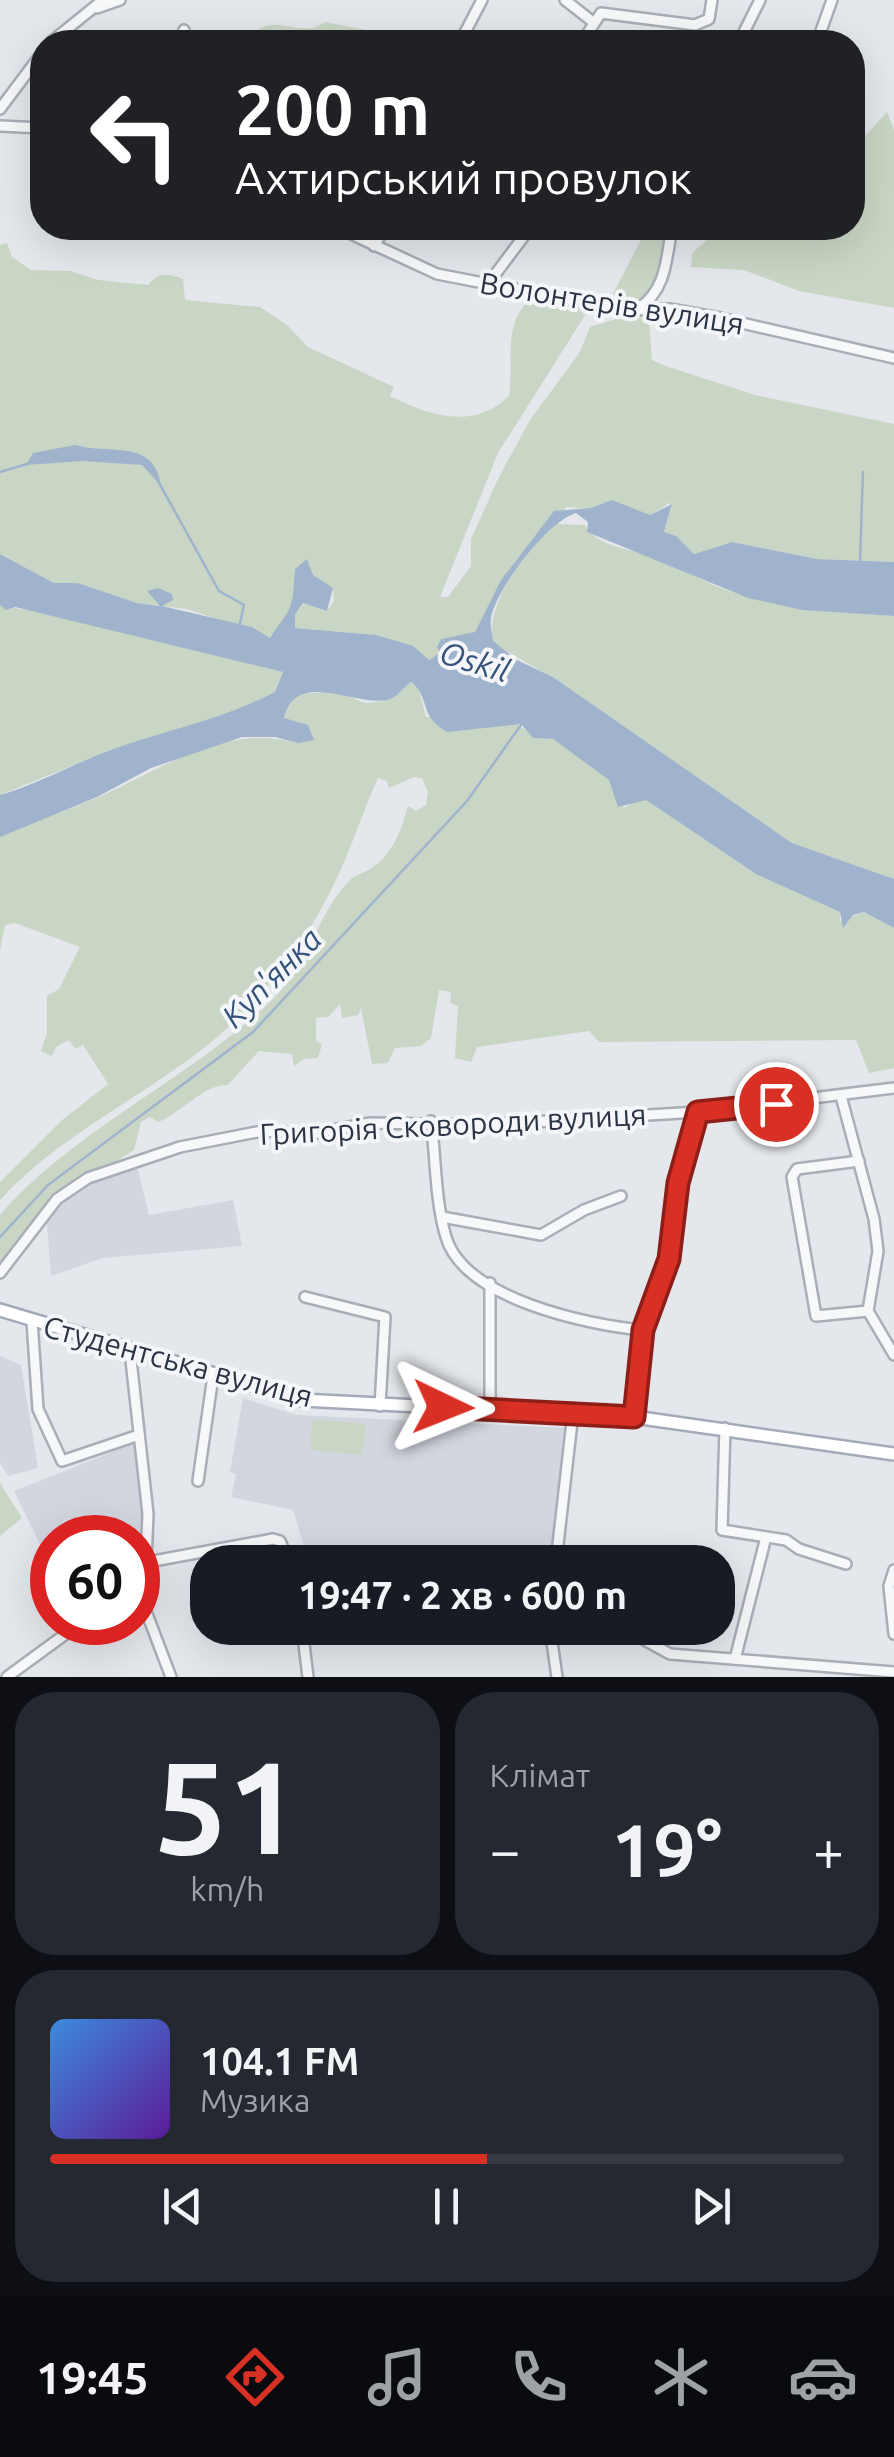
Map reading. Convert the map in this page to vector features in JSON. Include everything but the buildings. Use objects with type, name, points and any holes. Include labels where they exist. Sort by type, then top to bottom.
[{"type":"main road","name":"Студентська вулиця","points":[[0,1310],[302,1400],[634,1417],[894,1454]]},
{"type":"street","points":[[65,30],[103,0]]},
{"type":"street","points":[[85,12],[120,0]]},
{"type":"street","points":[[466,30],[482,0]]},
{"type":"street","points":[[566,0],[593,22]]},
{"type":"street","points":[[589,30],[602,12],[702,24],[709,18],[712,0]]},
{"type":"street","points":[[745,30],[760,0]]},
{"type":"street","points":[[821,30],[832,0]]},
{"type":"street","points":[[0,109],[30,69]]},
{"type":"street","points":[[0,126],[30,127]]},
{"type":"street","name":"Волонтерів вулиця","points":[[362,240],[437,274],[637,309],[720,318],[894,358]]},
{"type":"street","points":[[374,246],[378,240]]},
{"type":"street","points":[[488,284],[521,240]]},
{"type":"street","points":[[637,309],[658,292],[669,240]]},
{"type":"street","name":"Григорія Сковороди вулиця","points":[[0,1273],[56,1199],[88,1178],[180,1147],[262,1131],[311,1134],[370,1123],[431,1121],[482,1125],[698,1112],[894,1088]]},
{"type":"street","points":[[841,1096],[878,1252],[868,1312],[894,1355]]},
{"type":"street","points":[[634,1417],[643,1330],[669,1259],[678,1183],[698,1112]]},
{"type":"street","points":[[431,1121],[442,1216],[454,1255],[490,1283],[538,1311],[643,1330]]},
{"type":"street","points":[[859,1161],[796,1168],[792,1177],[816,1316],[868,1312]]},
{"type":"street","points":[[442,1216],[541,1236],[584,1210],[621,1196]]},
{"type":"street","points":[[490,1283],[490,1408]]},
{"type":"street","points":[[304,1297],[385,1316],[380,1406]]},
{"type":"street","points":[[32,1322],[38,1409],[62,1461],[140,1434]]},
{"type":"street","points":[[130,1351],[145,1515]]},
{"type":"street","points":[[198,1482],[213,1376]]},
{"type":"street","points":[[558,1545],[573,1412]]},
{"type":"street","points":[[725,1428],[722,1530],[766,1537],[846,1564]]},
{"type":"street","points":[[735,1659],[766,1537]]},
{"type":"street","points":[[240,1545],[272,1539],[282,1545]]},
{"type":"street","points":[[160,1560],[190,1554]]},
{"type":"street","points":[[894,1570],[889,1586],[894,1634]]},
{"type":"street","points":[[6,1677],[50,1645]]},
{"type":"street","points":[[157,1645],[170,1677]]},
{"type":"street","points":[[304,1645],[308,1677]]},
{"type":"street","points":[[552,1645],[557,1677]]},
{"type":"street","points":[[654,1645],[670,1654],[894,1672]]},
{"type":"shaded area","points":[[136,1162],[149,1215],[233,1200],[242,1246],[103,1258],[51,1276],[46,1212],[88,1178]]},
{"type":"shaded area","points":[[0,1356],[21,1365],[38,1468],[8,1476],[0,1463]]},
{"type":"shaded area","points":[[243,1398],[296,1415],[568,1428],[553,1545],[304,1545],[293,1510],[231,1497],[236,1474],[230,1472]]},
{"type":"shaded area","points":[[137,1442],[141,1515],[30,1515],[30,1524],[14,1491]]},
{"type":"green space","points":[[325,22],[366,30],[258,30],[275,25],[315,27]]},
{"type":"green space","points":[[887,112],[894,130],[894,308],[799,291],[744,270],[691,267],[692,253],[707,240],[865,240],[865,136]]},
{"type":"green space","points":[[641,240],[668,240],[657,286],[631,305],[613,294]]},
{"type":"green space","points":[[7,243],[12,257],[31,270],[70,271],[98,280],[148,285],[168,275],[183,279],[185,300],[260,307],[287,325],[308,347],[394,387],[390,396],[435,414],[451,416],[481,413],[509,396],[514,326],[527,302],[540,291],[589,309],[498,453],[440,597],[448,597],[471,566],[471,539],[499,477],[530,420],[580,352],[590,327],[648,309],[652,360],[755,395],[894,424],[894,562],[817,559],[732,542],[694,554],[675,536],[664,532],[672,505],[669,503],[651,515],[567,507],[515,561],[478,627],[492,640],[492,624],[503,591],[522,561],[557,524],[585,525],[606,543],[654,557],[732,592],[813,609],[894,616],[894,879],[792,843],[553,677],[486,641],[457,636],[441,639],[437,657],[429,660],[376,635],[295,628],[295,615],[304,603],[327,611],[334,601],[333,588],[294,583],[289,614],[270,638],[187,609],[137,603],[78,583],[54,583],[0,554],[0,245]]},
{"type":"green space","points":[[0,605],[91,622],[283,672],[275,692],[235,713],[106,752],[0,795]]},
{"type":"green space","points":[[412,682],[418,687],[426,717],[513,721],[537,738],[553,739],[610,780],[624,808],[639,798],[646,800],[752,871],[840,912],[840,921],[864,912],[894,928],[894,1068],[869,1073],[856,1040],[599,1042],[589,1031],[477,1047],[471,1062],[455,1058],[458,1006],[450,1003],[451,992],[439,990],[431,1038],[421,1046],[395,1048],[388,1063],[372,1064],[361,1008],[358,1015],[342,1018],[340,1004],[328,1017],[316,1018],[316,1041],[322,1044],[318,1058],[304,1059],[294,1066],[292,1054],[259,1051],[228,1085],[210,1089],[158,1122],[150,1117],[141,1122],[134,1150],[57,1199],[0,1273],[0,1215],[5,1209],[69,1151],[210,1052],[276,996],[297,968],[339,893],[352,878],[385,856],[399,833],[408,806],[416,811],[426,805],[428,792],[422,778],[414,777],[389,788],[387,781],[378,778],[321,908],[292,955],[257,998],[218,1037],[69,1140],[0,1200],[0,1182],[61,1121],[108,1084],[83,1045],[75,1049],[69,1040],[57,1046],[52,1056],[41,1051],[47,1033],[47,996],[59,989],[80,947],[15,923],[5,925],[0,951],[0,836],[217,744],[270,738],[298,743],[284,718],[287,706],[299,694],[336,691],[365,703],[384,701]]},
{"type":"green space","points":[[313,1419],[366,1424],[362,1455],[310,1450]]},
{"type":"green space","points":[[0,1483],[22,1518],[0,1536]]},
{"type":"water","points":[[75,445],[140,455],[157,471],[161,486],[142,465],[82,461],[26,465],[33,453]]},
{"type":"water","name":"Oskil","points":[[612,500],[650,515],[672,504],[664,532],[676,536],[694,554],[732,542],[817,559],[894,562],[894,616],[802,610],[748,598],[587,532],[588,522],[576,513],[551,529],[525,557],[495,604],[491,623],[493,641],[517,660],[553,677],[792,843],[894,879],[894,928],[864,912],[853,915],[843,928],[840,912],[756,874],[646,800],[618,807],[609,780],[553,739],[533,738],[521,724],[447,732],[432,720],[412,682],[387,700],[314,692],[301,695],[291,703],[284,718],[308,725],[314,740],[298,743],[275,737],[242,737],[151,768],[97,797],[0,837],[0,795],[108,751],[255,702],[275,692],[283,672],[15,607],[6,610],[0,605],[0,554],[54,583],[78,583],[137,603],[160,606],[147,591],[158,588],[172,594],[173,600],[162,606],[252,627],[270,638],[290,607],[295,569],[307,559],[313,575],[333,588],[327,611],[303,603],[295,615],[295,628],[376,635],[413,646],[429,660],[440,653],[437,647],[441,639],[475,632],[501,580],[554,511],[591,508]]},
{"type":"waterway","points":[[0,472],[27,464]]},
{"type":"waterway","points":[[860,561],[863,472]]},
{"type":"waterway","points":[[158,481],[219,591],[244,605],[240,623]]},
{"type":"waterway","name":"Куп'янка","points":[[0,1237],[48,1185],[253,1032],[467,801],[523,722]]},
{"type":"route","points":[[443,1407],[634,1417],[643,1330],[669,1259],[678,1183],[698,1112],[776,1104]]}]
